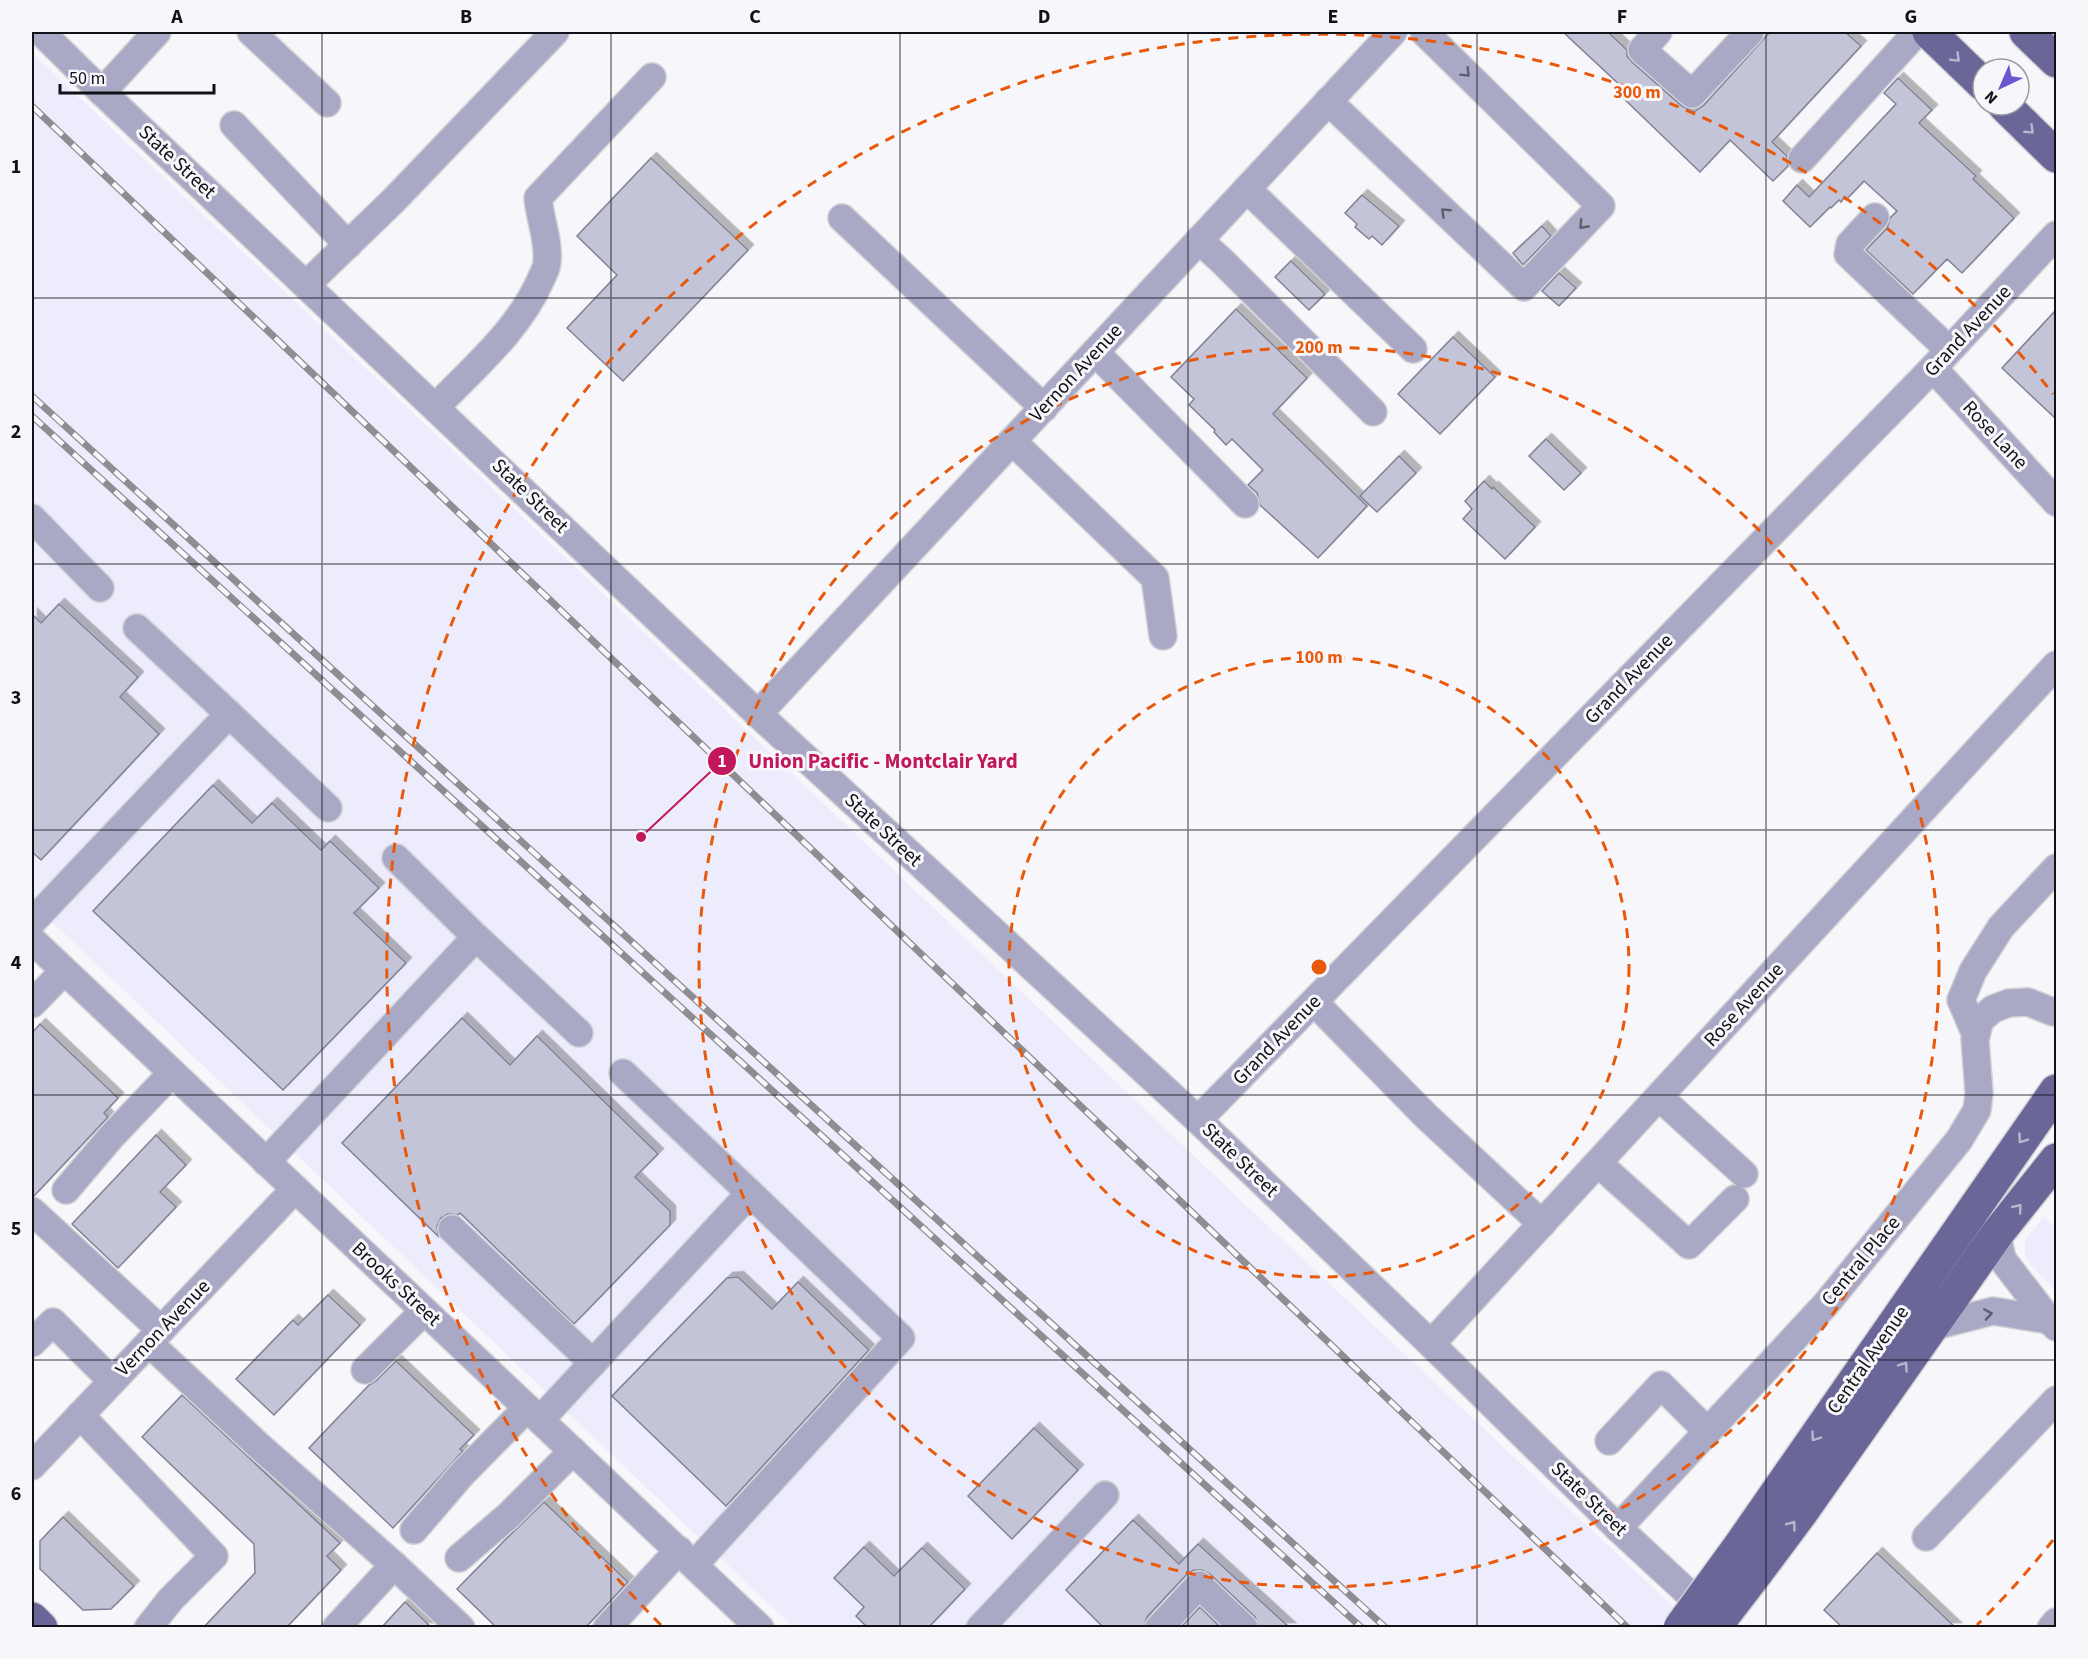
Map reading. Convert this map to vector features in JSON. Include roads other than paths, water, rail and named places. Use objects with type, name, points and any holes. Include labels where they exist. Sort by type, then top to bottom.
[{"type":"main road","points":[[1929,32],[1971,72]]},
{"type":"main road","points":[[2026,32],[2056,61]]},
{"type":"main road","points":[[2016,117],[2056,156]]},
{"type":"main road","name":"Central Avenue","points":[[1714,1628],[1748,1560],[2056,1091]]},
{"type":"main road","name":"Central Avenue","points":[[1680,1628],[1748,1560],[1801,1513],[1997,1234],[2056,1160]]},
{"type":"main road","points":[[32,1619],[41,1628]]},
{"type":"street","name":"State Street","points":[[41,32],[758,714],[1198,1120],[1618,1528],[1726,1628]]},
{"type":"street","points":[[102,92],[157,32]]},
{"type":"street","points":[[251,32],[327,103]]},
{"type":"street","points":[[306,285],[394,200],[555,32]]},
{"type":"street","points":[[1328,101],[1524,287],[1601,206],[1424,32]]},
{"type":"street","points":[[1658,32],[1642,50],[1692,94],[1750,32]]},
{"type":"street","points":[[1802,159],[1917,32]]},
{"type":"street","name":"Vernon Avenue","points":[[758,714],[1247,189],[1328,101],[1384,35]]},
{"type":"street","points":[[436,407],[513,326],[533,297],[547,264],[545,233],[538,198],[652,77]]},
{"type":"street","points":[[234,125],[348,245]]},
{"type":"street","points":[[1247,189],[1413,349]]},
{"type":"street","name":"Rose Lane","points":[[1875,217],[1850,244],[1848,254],[1941,359],[2056,502]]},
{"type":"street","points":[[842,218],[1044,408]]},
{"type":"street","name":"Grand Avenue","points":[[1198,1120],[1941,359],[2056,235]]},
{"type":"street","points":[[1199,240],[1373,412]]},
{"type":"street","points":[[1095,352],[1245,504]]},
{"type":"street","points":[[1012,441],[1155,578],[1163,636]]},
{"type":"street","points":[[32,518],[100,588]]},
{"type":"street","points":[[137,628],[328,808]]},
{"type":"street","name":"Rose Avenue","points":[[1431,1344],[2056,666]]},
{"type":"street","points":[[32,922],[229,714]]},
{"type":"street","points":[[396,858],[476,937],[579,1033]]},
{"type":"street","points":[[1976,1035],[1961,1000],[1973,971],[2001,927],[2056,868]]},
{"type":"street","points":[[266,1162],[476,937]]},
{"type":"street","name":"Brooks Street","points":[[32,940],[760,1628]]},
{"type":"street","points":[[32,1004],[64,971]]},
{"type":"street","points":[[1314,1002],[1426,1116],[1542,1224]]},
{"type":"street","points":[[1976,1035],[1980,1020],[1993,1009],[2008,1003],[2028,1002],[2055,1016]]},
{"type":"street","name":"Central Place","points":[[1618,1528],[1826,1304],[1959,1140],[1977,1110],[1979,1093],[1976,1035]]},
{"type":"street","points":[[66,1190],[111,1137],[172,1073]]},
{"type":"street","points":[[607,1628],[686,1558],[901,1338],[623,1074]]},
{"type":"street","points":[[1598,1163],[1689,1245],[1739,1187],[1659,1097]]},
{"type":"street","name":"Vernon Avenue","points":[[32,1466],[295,1189]]},
{"type":"street","points":[[414,1530],[462,1474],[593,1363],[750,1193]]},
{"type":"street","points":[[32,1211],[258,1445],[394,1565],[461,1628]]},
{"type":"street","points":[[452,1229],[593,1363]]},
{"type":"street","points":[[1997,1234],[2002,1259],[2053,1324]]},
{"type":"street","points":[[365,1370],[424,1311]]},
{"type":"street","points":[[1931,1327],[1993,1311],[2053,1324]]},
{"type":"street","points":[[32,1343],[53,1322],[112,1381]]},
{"type":"street","points":[[1609,1441],[1661,1385],[1707,1431]]},
{"type":"street","points":[[1926,1537],[2056,1400]]},
{"type":"street","points":[[80,1415],[213,1556],[171,1599],[148,1628]]},
{"type":"street","points":[[459,1558],[508,1515],[573,1451]]},
{"type":"street","points":[[980,1628],[1105,1495]]},
{"type":"street","points":[[336,1628],[394,1565]]},
{"type":"street","points":[[1159,1628],[1200,1585],[1244,1628]]},
{"type":"street","points":[[2051,1628],[2056,1622]]},
{"type":"railway","points":[[32,106],[1628,1628]]},
{"type":"railway","points":[[32,396],[1386,1628]]},
{"type":"railway","points":[[32,416],[1362,1628]]},
{"type":"place","name":"Union Pacific - Montclair Yard","points":[[641,837]]}]
